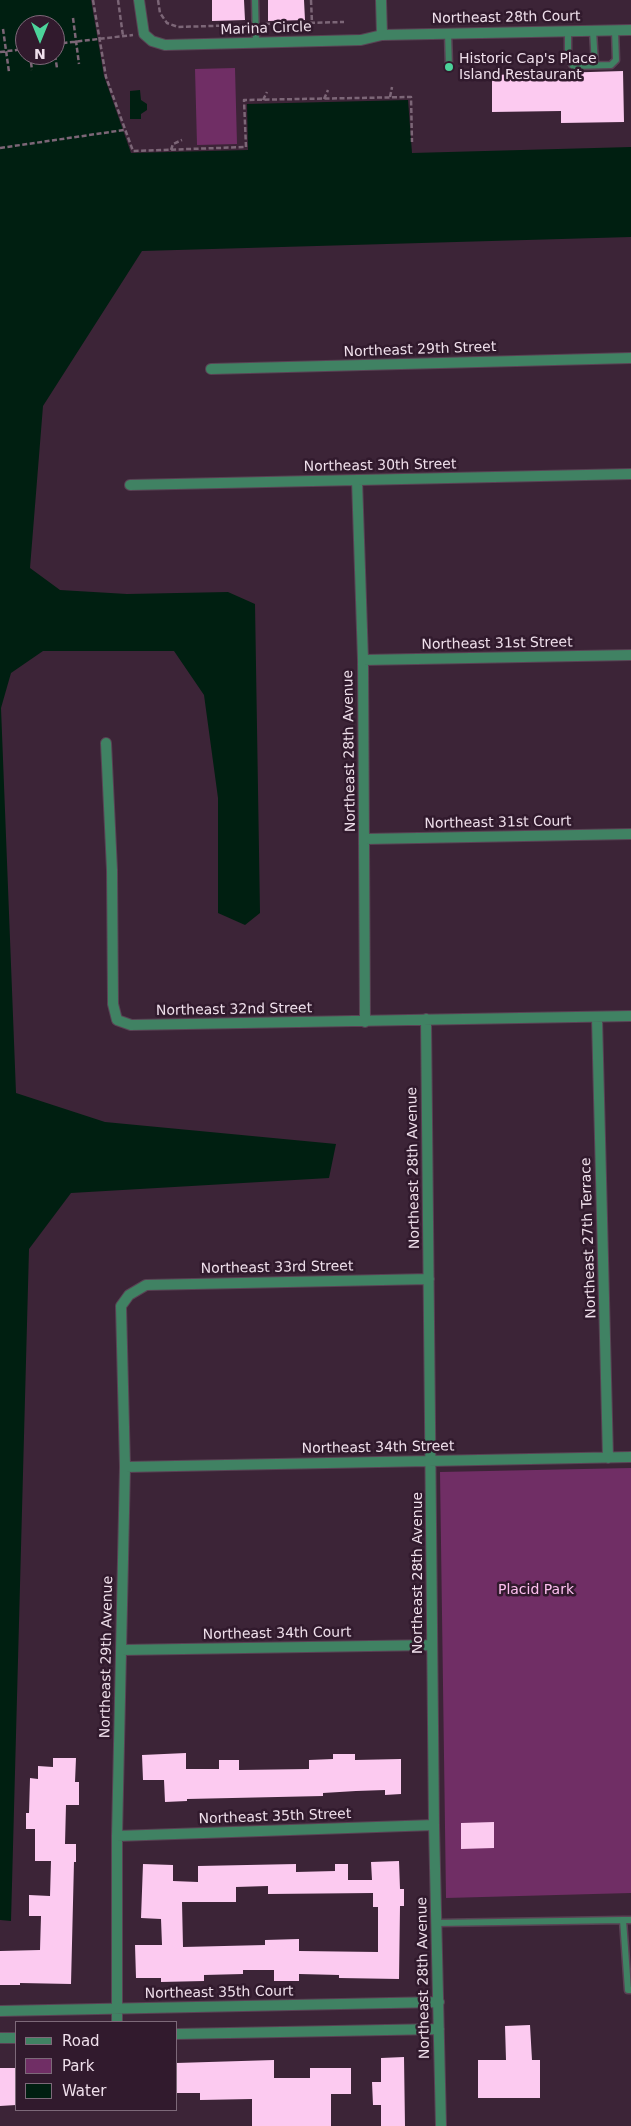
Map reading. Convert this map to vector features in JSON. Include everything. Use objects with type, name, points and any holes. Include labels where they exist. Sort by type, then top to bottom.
[{"type":"street","points":[[139,0],[148,38]]},
{"type":"street","points":[[381,0],[382,34]]},
{"type":"street","name":"Northeast 28th Court","points":[[382,34],[631,30]]},
{"type":"street","name":"Marina Circle","points":[[148,38],[165,46],[361,40],[382,34]]},
{"type":"street","name":"Northeast 29th Street","points":[[211,369],[631,358]]},
{"type":"street","name":"Northeast 30th Street","points":[[130,485],[631,474]]},
{"type":"street","name":"Northeast 28th Avenue","points":[[357,480],[363,660],[365,1022]]},
{"type":"street","name":"Northeast 31st Street","points":[[363,660],[631,655]]},
{"type":"street","name":"Northeast 32nd Street","points":[[106,743],[112,870],[113,1004],[117,1020],[131,1025],[631,1016]]},
{"type":"street","name":"Northeast 31st Court","points":[[365,839],[631,834]]},
{"type":"street","name":"Northeast 27th Terrace","points":[[597,1018],[608,1458]]},
{"type":"street","name":"Northeast 28th Avenue","points":[[426,1019],[432,1461],[434,1825],[441,2126]]},
{"type":"street","name":"Northeast 33rd Street","points":[[129,1295],[146,1284],[429,1279]]},
{"type":"street","name":"Northeast 29th Avenue","points":[[117,2021],[117,1836],[125,1467],[121,1306],[129,1295]]},
{"type":"street","name":"Northeast 34th Street","points":[[125,1467],[631,1457]]},
{"type":"street","name":"Northeast 34th Court","points":[[121,1650],[432,1645]]},
{"type":"street","name":"Northeast 35th Street","points":[[117,1836],[434,1825]]},
{"type":"street","name":"Northeast 35th Court","points":[[0,2011],[439,2002]]},
{"type":"street","points":[[178,2034],[439,2029]]},
{"type":"street","points":[[0,2038],[15,2038]]},
{"type":"lane","points":[[255,0],[256,43]]},
{"type":"lane","points":[[568,31],[568,57],[573,66],[611,65],[616,60],[615,30]]},
{"type":"lane","points":[[593,31],[595,65]]},
{"type":"lane","points":[[448,33],[449,67]]},
{"type":"lane","points":[[623,1920],[628,1954],[628,1990],[631,1990]]},
{"type":"lane","points":[[437,1923],[631,1920]]},
{"type":"path","points":[[93,0],[106,77],[132,151],[246,147],[244,100],[411,97],[412,142]]},
{"type":"path","points":[[118,0],[123,36]]},
{"type":"path","points":[[312,0],[312,23]]},
{"type":"path","points":[[73,18],[79,64]]},
{"type":"path","points":[[2,29],[9,72]]},
{"type":"path","points":[[65,43],[123,36],[148,38]]},
{"type":"path","points":[[0,52],[15,50]]},
{"type":"path","points":[[31,65],[32,70]]},
{"type":"path","points":[[390,98],[392,87]]},
{"type":"path","points":[[324,99],[328,90]]},
{"type":"path","points":[[262,100],[267,92]]},
{"type":"path","points":[[0,148],[124,130]]},
{"type":"path","points":[[171,150],[173,144],[182,140]]},
{"type":"green space","points":[[235,68],[237,144],[197,145],[195,69]]},
{"type":"green space","name":"Placid Park","points":[[631,1468],[631,1893],[446,1898],[440,1472]]},
{"type":"water","points":[[0,0],[91,0],[104,76],[131,153],[248,150],[247,104],[408,100],[412,153],[631,147],[631,237],[142,251],[43,406],[30,568],[60,590],[127,594],[228,592],[255,604],[260,913],[245,925],[218,913],[218,798],[204,695],[174,651],[43,651],[11,673],[1,708],[16,1093],[105,1122],[336,1144],[329,1178],[71,1193],[29,1249],[11,1921],[0,1920]]},
{"type":"water","points":[[140,90],[141,100],[147,104],[147,110],[141,114],[141,119],[130,119],[130,91]]},
{"type":"building","points":[[212,0],[244,0],[245,20],[212,21]]},
{"type":"building","points":[[268,0],[304,0],[305,20],[268,21]]},
{"type":"building","points":[[623,71],[624,122],[561,123],[561,111],[492,112],[492,75]]},
{"type":"building","points":[[186,1753],[186,1769],[219,1769],[219,1760],[239,1760],[239,1770],[309,1769],[309,1760],[333,1759],[333,1754],[355,1754],[355,1760],[401,1759],[401,1794],[385,1795],[385,1790],[323,1793],[323,1796],[187,1799],[187,1801],[165,1802],[164,1780],[143,1780],[142,1755]]},
{"type":"building","points":[[53,1758],[76,1758],[75,1782],[79,1782],[79,1805],[66,1805],[65,1844],[76,1844],[71,1984],[20,1983],[20,1985],[0,1985],[0,1951],[40,1950],[41,1916],[29,1916],[29,1895],[50,1896],[51,1861],[35,1861],[35,1829],[26,1829],[26,1813],[29,1813],[30,1778],[38,1779],[38,1766],[53,1767]]},
{"type":"building","points":[[494,1822],[494,1848],[461,1849],[461,1823]]},
{"type":"building","points":[[399,1861],[400,1889],[404,1889],[404,1906],[400,1906],[399,1979],[339,1978],[339,1975],[299,1974],[299,1981],[274,1981],[274,1970],[243,1970],[243,1974],[204,1975],[204,1981],[161,1982],[161,1978],[136,1978],[135,1945],[162,1945],[161,1919],[141,1918],[143,1864],[173,1865],[173,1881],[198,1882],[198,1866],[296,1864],[296,1872],[335,1871],[335,1864],[348,1864],[348,1880],[372,1880],[371,1862]],"holes":[[[268,1886],[268,1894],[373,1893],[373,1907],[378,1907],[378,1952],[299,1951],[299,1939],[265,1940],[265,1945],[183,1947],[182,1902],[236,1902],[236,1887]]]},
{"type":"building","points":[[530,2025],[532,2060],[540,2060],[540,2098],[478,2098],[478,2060],[506,2060],[505,2026]]},
{"type":"building","points":[[404,2057],[405,2126],[381,2126],[381,2105],[373,2105],[372,2082],[381,2082],[381,2058]]},
{"type":"building","points":[[274,2060],[274,2078],[310,2078],[310,2068],[351,2068],[351,2094],[331,2094],[331,2126],[252,2126],[252,2099],[200,2100],[200,2093],[178,2093],[178,2063]]},
{"type":"building","points":[[0,2068],[15,2068],[15,2105],[0,2106]]},
{"type":"place","name":"Historic Cap's Place Island Restaurant","points":[[449,67]]}]
